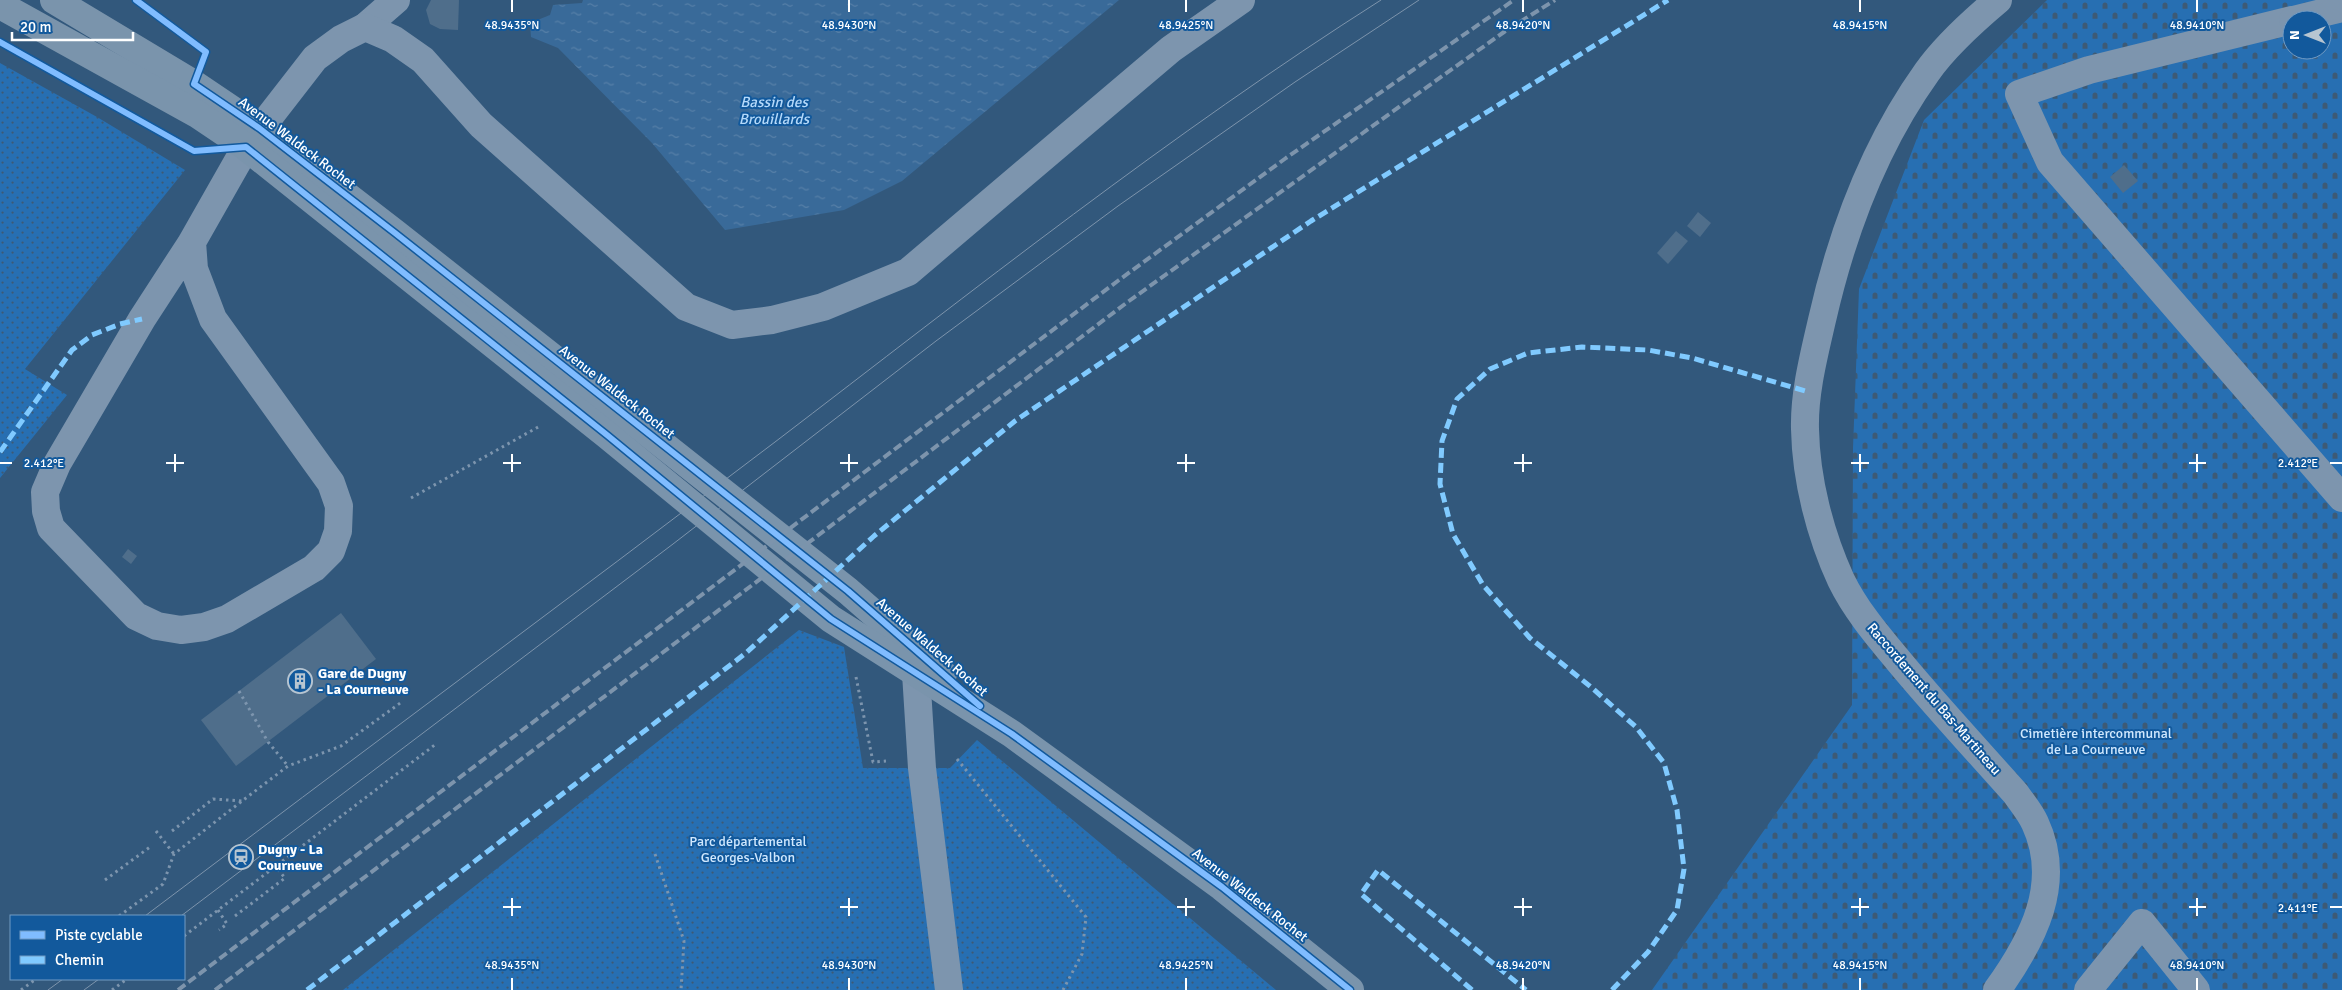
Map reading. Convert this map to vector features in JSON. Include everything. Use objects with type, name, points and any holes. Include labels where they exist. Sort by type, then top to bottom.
[{"type":"main road","name":"Avenue Waldeck Rochet","points":[[54,0],[194,84],[253,138],[607,435],[831,618],[1012,734],[1222,887],[1350,990]]},
{"type":"main road","points":[[0,5],[197,114],[253,138]]},
{"type":"main road","name":"Avenue Waldeck Rochet","points":[[253,138],[618,409],[848,592],[1012,734]]},
{"type":"lane","points":[[192,242],[194,269],[213,319],[331,483],[339,506],[338,531],[331,552],[314,568],[227,618],[204,627],[181,630],[157,626],[136,616],[51,528],[46,511],[45,492],[57,464],[142,319],[192,242],[253,138],[315,58],[341,39],[365,28],[396,0]]},
{"type":"lane","points":[[365,28],[393,38],[423,60],[481,125],[686,307],[732,324],[772,320],[823,307],[908,272],[1171,49],[1241,0]]},
{"type":"lane","name":"Raccordement du Bas-Martineau","points":[[1998,0],[1970,24],[1928,70],[1890,130],[1861,191],[1832,273],[1811,368],[1805,428],[1810,483],[1822,530],[1842,582],[1874,630],[2016,794],[2035,822],[2046,858],[2046,896],[2032,934],[1998,990]]},
{"type":"lane","points":[[2282,22],[2089,70],[2019,94],[2050,162],[2342,498]]},
{"type":"lane","points":[[916,673],[921,760],[949,990]]},
{"type":"lane","points":[[2088,990],[2142,923],[2196,990]]},
{"type":"path","points":[[411,498],[543,424]]},
{"type":"path","points":[[862,638],[856,678],[873,762],[958,759],[1086,917],[1082,954],[1063,990]]},
{"type":"path","points":[[240,691],[268,742],[288,766]]},
{"type":"path","points":[[120,915],[163,884],[174,854],[288,766],[341,746],[403,701]]},
{"type":"path","points":[[185,935],[436,744]]},
{"type":"path","points":[[172,831],[213,799],[242,801]]},
{"type":"path","points":[[156,831],[174,854]]},
{"type":"path","points":[[105,880],[150,847]]},
{"type":"path","points":[[656,854],[684,940],[681,990]]},
{"type":"path","points":[[235,916],[285,878],[274,866]]},
{"type":"path","points":[[218,910],[227,924],[219,930]]},
{"type":"path","points":[[21,990],[35,980]]},
{"type":"path","points":[[112,990],[126,980]]},
{"type":"green space","name":"Cimetière intercommunal de La Courneuve","points":[[2047,0],[2342,0],[2342,990],[1652,990],[1852,705],[1853,448],[1859,289],[1924,120]]},
{"type":"green space","points":[[0,63],[97,117],[185,170],[25,369],[67,395],[0,478]]},
{"type":"green space","name":"Parc départemental Georges-Valbon","points":[[799,630],[844,647],[863,768],[950,768],[977,740],[1276,990],[343,990]]},
{"type":"water","name":"Bassin des Brouillards","points":[[583,0],[1119,0],[902,181],[844,210],[725,230],[652,143],[558,48],[531,37],[530,23],[550,15],[553,5],[582,3]]},
{"type":"building","points":[[431,0],[459,0],[458,30],[440,29],[430,24],[426,10]]},
{"type":"building","points":[[2124,165],[2138,181],[2123,193],[2110,177]]},
{"type":"building","points":[[1698,212],[1711,223],[1700,237],[1687,226]]},
{"type":"building","points":[[1676,231],[1688,241],[1668,264],[1657,253]]},
{"type":"building","points":[[128,549],[137,556],[131,564],[122,557]]},
{"type":"building","name":"Gare de Dugny - La Courneuve","points":[[341,613],[376,659],[236,766],[201,720]]},
{"type":"tram line","points":[[146,915],[697,501],[1074,214],[1225,104],[1381,0]]},
{"type":"tram line","points":[[182,915],[673,544],[936,341],[1118,206],[1295,82],[1419,0]]},
{"type":"tram line","points":[[48,990],[62,980]]},
{"type":"tram line","points":[[84,990],[98,980]]},
{"type":"railway","points":[[178,990],[1119,280],[1286,158],[1514,0]]},
{"type":"railway","points":[[215,990],[1129,301],[1504,32],[1555,0]]},
{"type":"marked path","points":[[307,990],[746,653],[874,536],[1015,421],[1311,221],[1668,0]]},
{"type":"marked path","points":[[0,452],[72,350],[92,335],[120,324],[142,319]]},
{"type":"marked path","points":[[1612,990],[1648,952],[1677,910],[1684,869],[1677,810],[1664,763],[1636,727],[1591,687],[1530,638],[1483,585],[1453,534],[1440,484],[1442,441],[1457,399],[1490,369],[1528,353],[1582,347],[1648,350],[1692,358],[1809,392]]},
{"type":"marked path","points":[[1472,990],[1361,894],[1378,870],[1526,990]]},
{"type":"cycle path","points":[[136,0],[206,52],[194,84],[259,128],[395,233],[848,591],[980,706]]},
{"type":"cycle path","points":[[0,42],[194,151],[246,147],[607,435],[831,619],[1012,734],[1222,887],[1350,990]]},
{"type":"place","name":"Gare de Dugny - La Courneuve","points":[[300,681]]},
{"type":"place","name":"Dugny - La Courneuve","points":[[241,857]]}]
